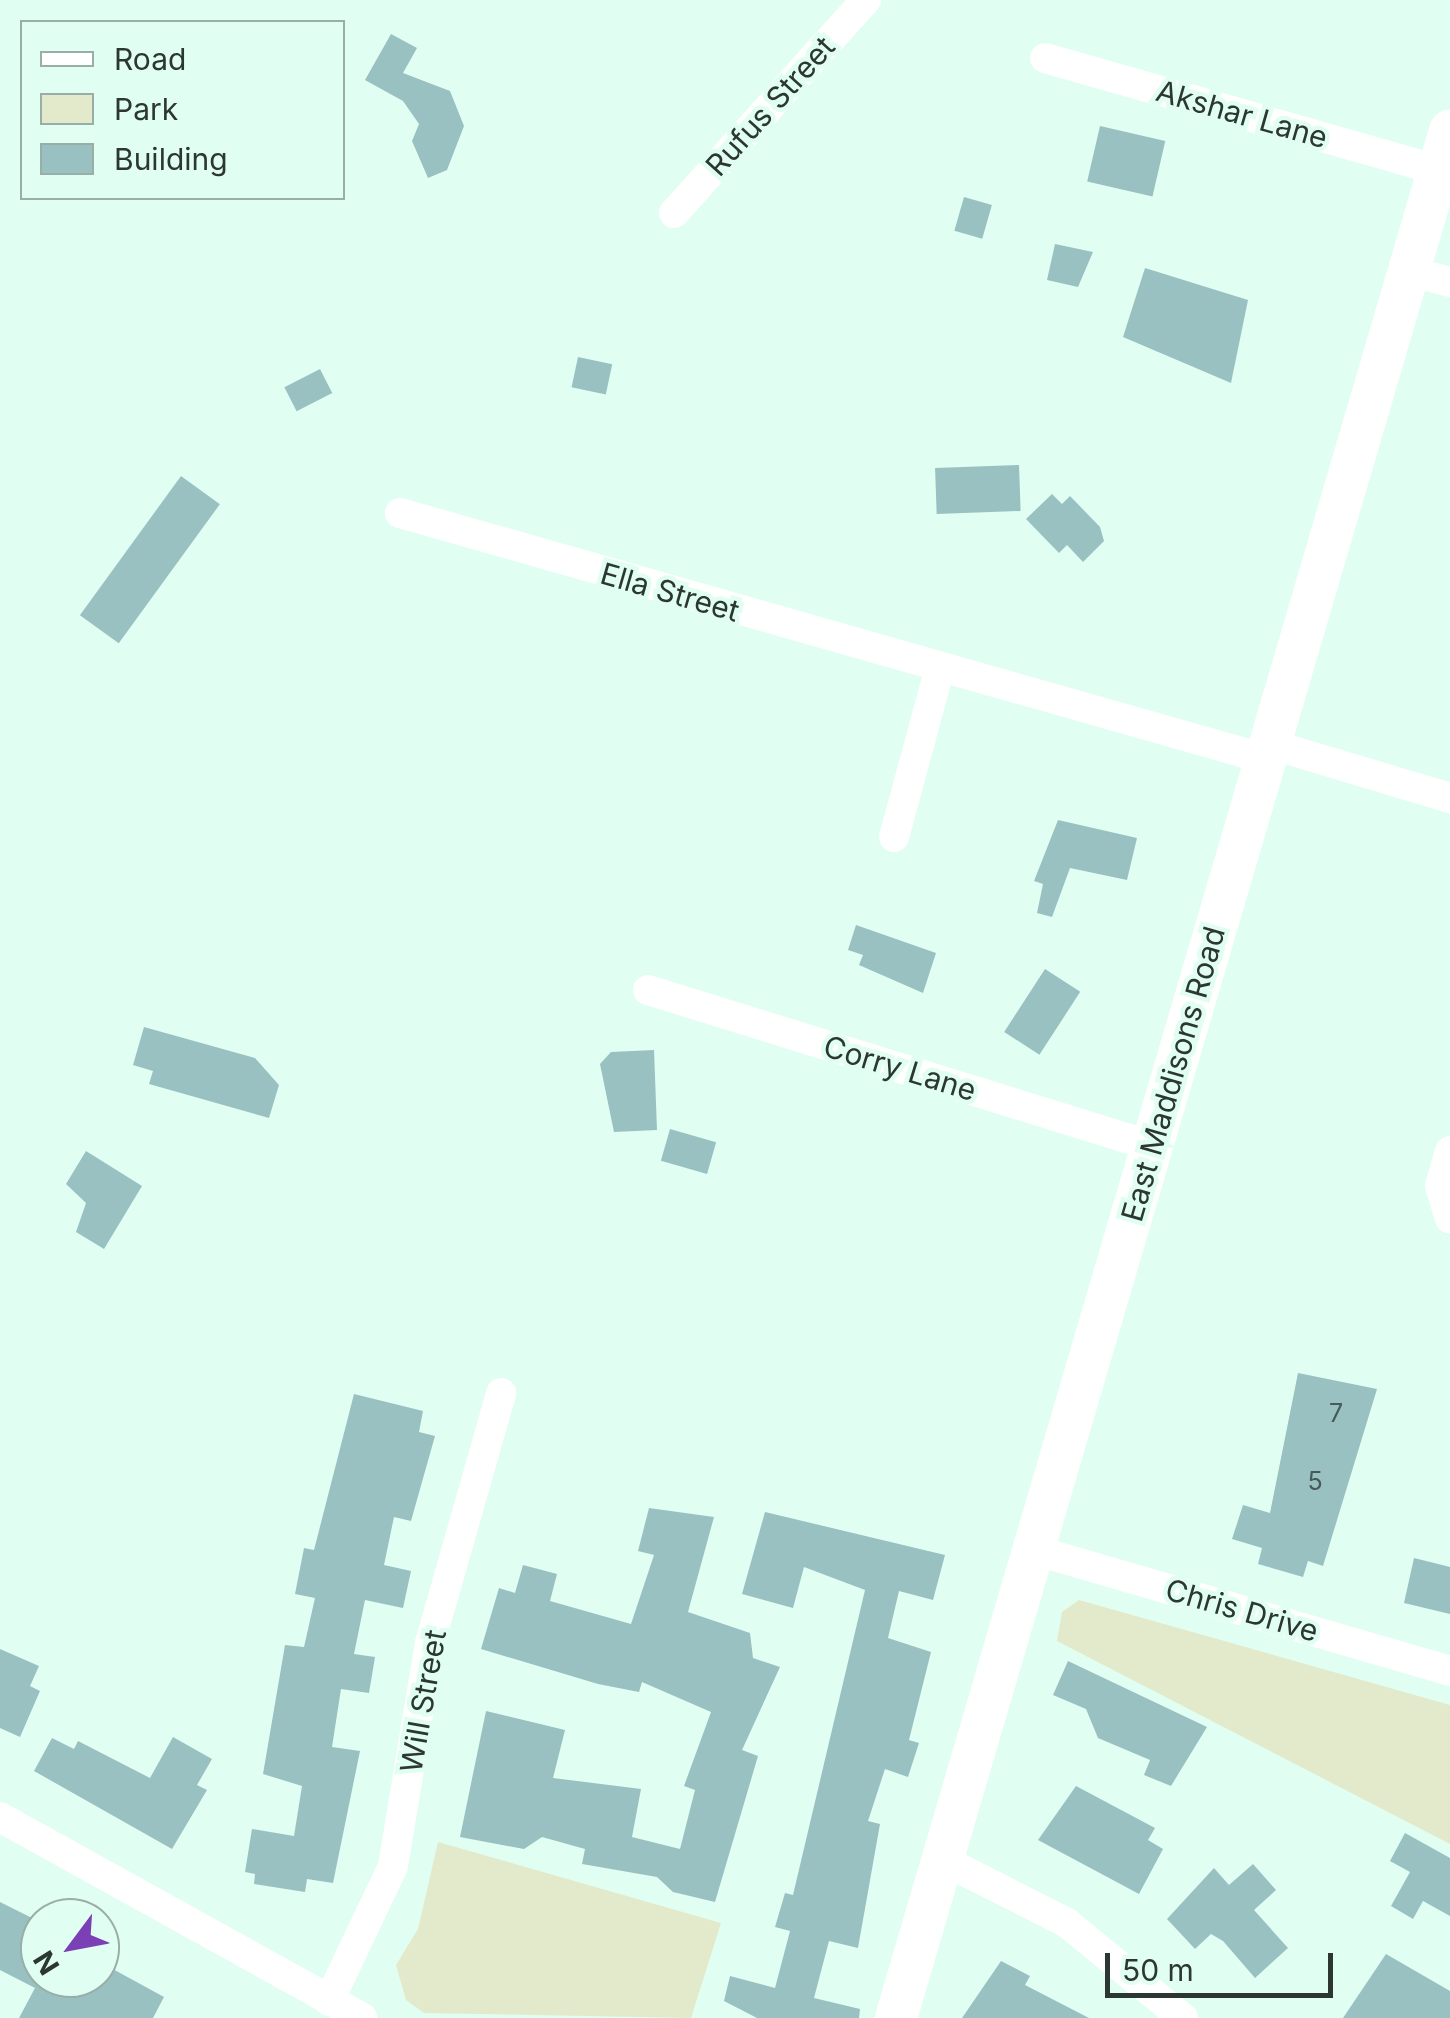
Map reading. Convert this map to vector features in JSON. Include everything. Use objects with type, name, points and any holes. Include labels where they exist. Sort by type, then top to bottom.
[{"type":"street","name":"Rufus Street","points":[[674,212],[866,0]]},
{"type":"street","name":"Akshar Lane","points":[[1045,58],[1444,150]]},
{"type":"street","name":"East Maddisons Road","points":[[896,2018],[1444,150]]},
{"type":"street","points":[[1409,270],[1450,282]]},
{"type":"street","name":"Ella Street","points":[[400,513],[940,668],[1450,798]]},
{"type":"street","points":[[894,837],[940,668]]},
{"type":"street","name":"Corry Lane","points":[[648,990],[1152,1146]]},
{"type":"street","points":[[1450,1152],[1440,1186],[1450,1218]]},
{"type":"street","name":"Will Street","points":[[329,2001],[393,1866],[430,1643],[501,1393]]},
{"type":"street","name":"Chris Drive","points":[[1034,1550],[1450,1670]]},
{"type":"street","points":[[0,1817],[362,2018]]},
{"type":"street","points":[[943,1860],[1067,1923],[1183,2018]]},
{"type":"green space","points":[[1079,1600],[1450,1705],[1450,1844],[1057,1641],[1062,1612]]},
{"type":"green space","points":[[438,1842],[721,1923],[691,2018],[424,2013],[406,2000],[396,1965],[418,1929]]},
{"type":"building","points":[[391,34],[417,48],[403,73],[450,91],[464,126],[447,170],[428,178],[412,141],[419,124],[403,101],[365,80]]},
{"type":"building","points":[[1100,126],[1165,141],[1152,197],[1087,182]]},
{"type":"building","points":[[964,197],[992,205],[982,239],[954,231]]},
{"type":"building","points":[[1055,244],[1093,252],[1078,287],[1047,280]]},
{"type":"building","points":[[1145,268],[1248,300],[1231,383],[1123,337]]},
{"type":"building","points":[[578,357],[612,364],[606,395],[572,387]]},
{"type":"building","points":[[320,369],[332,393],[297,411],[284,387]]},
{"type":"building","points":[[1019,465],[1021,511],[937,514],[935,468]]},
{"type":"building","points":[[181,476],[220,504],[119,643],[80,615]]},
{"type":"building","points":[[1052,494],[1062,504],[1070,496],[1100,527],[1104,541],[1083,562],[1067,545],[1059,553],[1026,519]]},
{"type":"building","points":[[1058,820],[1137,838],[1127,880],[1070,868],[1052,917],[1037,913],[1043,884],[1034,881]]},
{"type":"building","points":[[856,925],[936,953],[923,993],[859,965],[863,955],[848,950]]},
{"type":"building","points":[[1045,969],[1080,992],[1039,1055],[1004,1032]]},
{"type":"building","points":[[144,1027],[255,1058],[279,1085],[269,1118],[149,1084],[153,1071],[133,1065]]},
{"type":"building","points":[[654,1050],[657,1130],[614,1132],[600,1064],[611,1052]]},
{"type":"building","points":[[670,1129],[716,1142],[707,1174],[661,1161]]},
{"type":"building","points":[[86,1151],[142,1186],[104,1249],[76,1232],[86,1203],[66,1184]]},
{"type":"building","points":[[1298,1373],[1377,1389],[1323,1566],[1308,1561],[1303,1577],[1258,1564],[1262,1548],[1232,1539],[1243,1505],[1270,1513]]},
{"type":"building","points":[[354,1394],[423,1411],[419,1432],[435,1436],[411,1521],[394,1517],[384,1565],[411,1571],[403,1608],[365,1600],[354,1654],[375,1657],[369,1693],[341,1689],[332,1747],[360,1751],[333,1883],[307,1879],[305,1892],[254,1884],[255,1874],[245,1872],[252,1829],[294,1836],[302,1786],[263,1774],[285,1645],[304,1647],[315,1598],[295,1594],[304,1548],[314,1550]]},
{"type":"building","points":[[649,1508],[714,1517],[688,1612],[750,1633],[753,1658],[780,1667],[742,1750],[758,1756],[715,1902],[673,1892],[657,1877],[582,1864],[585,1849],[542,1837],[524,1849],[460,1837],[486,1711],[565,1730],[553,1778],[641,1789],[632,1837],[680,1849],[695,1790],[684,1786],[711,1712],[642,1682],[639,1692],[598,1684],[481,1649],[499,1588],[515,1593],[523,1565],[557,1574],[550,1601],[631,1624],[654,1555],[638,1551]]},
{"type":"building","points":[[765,1512],[945,1555],[933,1600],[899,1591],[888,1638],[931,1652],[909,1740],[919,1743],[908,1777],[885,1769],[868,1821],[880,1824],[858,1948],[829,1941],[814,1998],[860,2009],[859,2018],[757,2018],[724,2001],[730,1976],[775,1988],[790,1931],[775,1927],[785,1893],[793,1895],[865,1590],[804,1567],[793,1608],[742,1594]]},
{"type":"building","points":[[1414,1558],[1450,1567],[1450,1614],[1404,1603]]},
{"type":"building","points":[[0,1649],[39,1666],[30,1686],[40,1691],[20,1737],[0,1728]]},
{"type":"building","points":[[1068,1661],[1207,1727],[1171,1786],[1144,1775],[1150,1760],[1098,1738],[1086,1709],[1053,1695]]},
{"type":"building","points":[[173,1737],[212,1759],[197,1785],[207,1790],[172,1849],[34,1771],[52,1738],[74,1749],[78,1741],[150,1778]]},
{"type":"building","points":[[1076,1786],[1155,1828],[1148,1840],[1163,1849],[1139,1894],[1038,1840]]},
{"type":"building","points":[[1405,1833],[1450,1858],[1450,1916],[1423,1901],[1413,1919],[1391,1906],[1410,1872],[1390,1861]]},
{"type":"building","points":[[1253,1864],[1276,1890],[1254,1910],[1288,1948],[1255,1978],[1223,1941],[1211,1934],[1195,1949],[1167,1919],[1214,1868],[1229,1885]]},
{"type":"building","points":[[0,1902],[20,1912],[20,1980],[0,1970]]},
{"type":"building","points":[[1386,1954],[1450,1991],[1450,2018],[1343,2018]]},
{"type":"building","points":[[1001,1961],[1030,1976],[1025,1985],[1089,2018],[962,2018]]},
{"type":"building","points":[[120,1973],[164,1997],[153,2018],[19,2018],[30,1998],[120,1998]]}]
